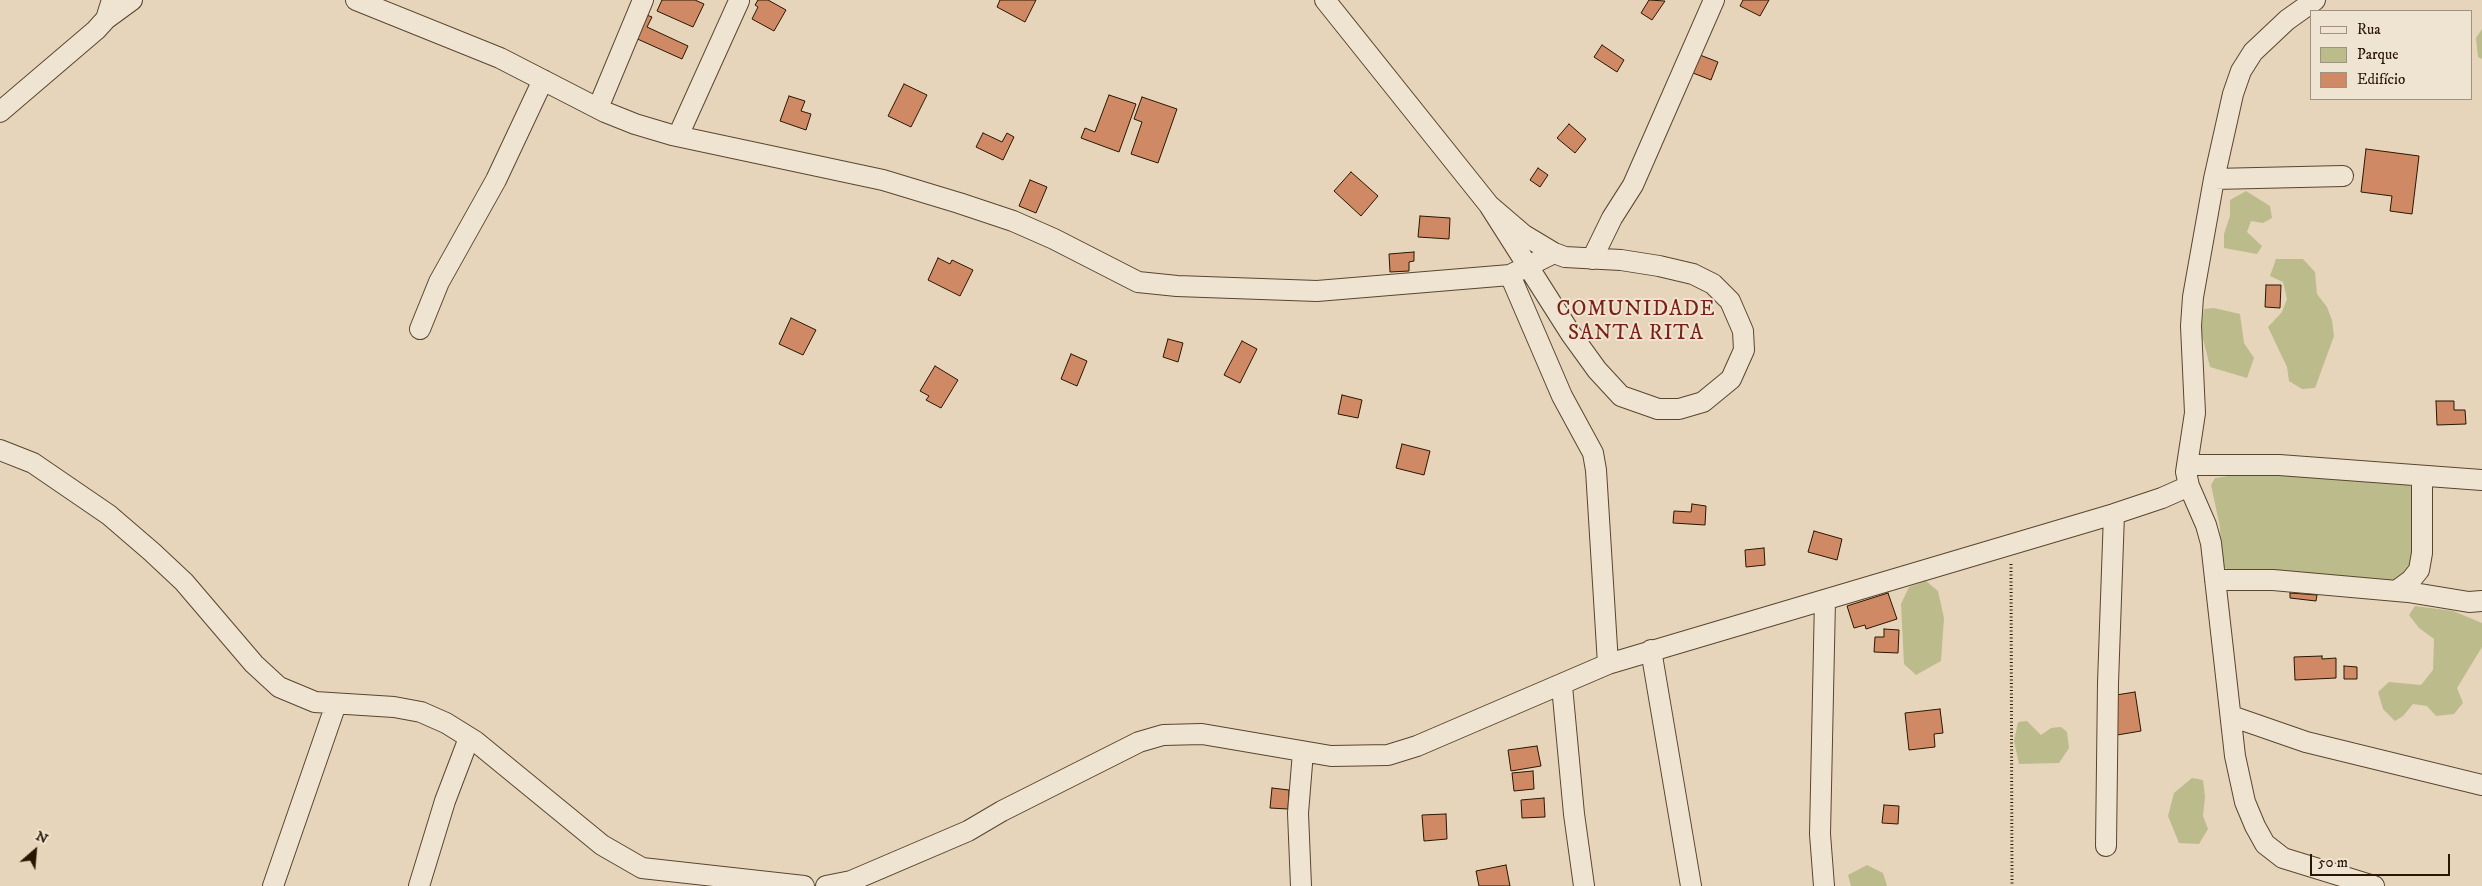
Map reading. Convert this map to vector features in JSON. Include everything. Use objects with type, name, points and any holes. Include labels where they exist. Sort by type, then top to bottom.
[{"type":"street","points":[[106,19],[112,0]]},
{"type":"street","points":[[0,112],[96,30],[106,19],[132,0]]},
{"type":"street","points":[[356,0],[460,41],[635,124],[678,136],[883,180],[960,204],[1013,221],[1046,235],[1138,282],[1177,286],[1317,290],[1510,275],[1554,253]]},
{"type":"street","points":[[598,108],[643,0]]},
{"type":"street","points":[[1325,0],[1489,206],[1572,334],[1598,370],[1621,396],[1658,409],[1679,409],[1703,402],[1731,379],[1744,350],[1743,331],[1730,301],[1713,284],[1694,274],[1659,266],[1621,260],[1565,257],[1554,253],[1524,235],[1489,206]]},
{"type":"street","points":[[1592,259],[1612,218],[1633,185],[1714,0]]},
{"type":"street","points":[[2315,0],[2269,35],[2253,52],[2241,70],[2233,94],[2214,179],[2191,311],[2195,413],[2186,472],[2189,486],[2206,525],[2211,543],[2235,756],[2245,802],[2255,826],[2265,844],[2283,858],[2374,886]]},
{"type":"street","points":[[678,136],[739,1]]},
{"type":"street","points":[[420,329],[439,282],[496,180],[543,80]]},
{"type":"street","points":[[2214,179],[2342,176]]},
{"type":"street","points":[[1510,275],[1562,396],[1593,453],[1596,470],[1608,664]]},
{"type":"street","points":[[0,450],[33,463],[116,521],[184,582],[254,664],[279,687],[315,702],[394,707],[421,712],[446,723],[469,738],[602,845],[642,868],[804,886]]},
{"type":"street","points":[[2188,465],[2279,465],[2482,480]]},
{"type":"street","points":[[2396,591],[2419,570],[2422,553],[2422,476]]},
{"type":"street","points":[[826,886],[851,881],[968,831],[1115,752],[1155,737],[1202,734],[1331,756],[1388,755],[1416,746],[1562,686],[1608,664],[2114,514],[2162,498],[2189,486]]},
{"type":"street","points":[[2106,846],[2108,683],[2114,514]]},
{"type":"street","points":[[2215,580],[2273,580],[2396,591],[2469,602],[2482,600]]},
{"type":"street","points":[[1824,886],[1820,834],[1825,600]]},
{"type":"street","points":[[1651,650],[1691,886]]},
{"type":"street","points":[[1562,686],[1574,814],[1584,886]]},
{"type":"street","points":[[273,886],[336,704]]},
{"type":"street","points":[[2231,716],[2306,742],[2482,784]]},
{"type":"street","points":[[418,886],[469,738]]},
{"type":"street","points":[[1301,886],[1298,813],[1303,752]]},
{"type":"path","points":[[2011,545],[2012,886]]},
{"type":"green space","points":[[2482,29],[2482,59],[2478,57],[2476,38]]},
{"type":"green space","points":[[2246,191],[2270,206],[2272,218],[2263,223],[2251,221],[2247,232],[2262,246],[2257,254],[2224,248],[2224,234],[2230,216],[2230,200]]},
{"type":"green space","points":[[2276,259],[2303,259],[2315,272],[2317,294],[2327,307],[2332,320],[2334,336],[2315,388],[2302,389],[2289,381],[2287,367],[2268,327],[2282,312],[2287,299],[2283,282],[2270,276]]},
{"type":"green space","points":[[2214,308],[2240,314],[2244,343],[2254,358],[2247,378],[2210,367],[2201,331],[2204,309]]},
{"type":"green space","points":[[2270,470],[2416,485],[2414,565],[2393,583],[2231,572],[2224,567],[2221,558],[2220,527],[2211,485],[2215,478]]},
{"type":"green space","points":[[1926,581],[1938,591],[1944,618],[1941,661],[1916,675],[1904,664],[1901,604],[1909,587]]},
{"type":"green space","points":[[2415,606],[2453,611],[2482,623],[2482,647],[2457,688],[2463,703],[2454,714],[2436,716],[2427,706],[2413,704],[2403,716],[2395,721],[2383,709],[2378,692],[2389,682],[2421,685],[2433,670],[2434,639],[2419,628],[2409,615]]},
{"type":"green space","points":[[2027,721],[2041,735],[2051,728],[2061,727],[2067,732],[2069,748],[2059,763],[2019,764],[2014,741],[2018,722]]},
{"type":"green space","points":[[2192,778],[2203,780],[2205,797],[2203,816],[2208,829],[2199,844],[2179,843],[2168,816],[2174,793]]},
{"type":"green space","points":[[1867,865],[1883,873],[1887,886],[1851,886],[1848,875]]},
{"type":"building","points":[[662,0],[695,0],[704,4],[693,27],[657,11]]},
{"type":"building","points":[[758,0],[768,0],[786,10],[774,31],[752,19],[758,7],[755,5]]},
{"type":"building","points":[[1000,0],[1036,0],[1025,22],[997,7]]},
{"type":"building","points":[[1649,0],[1665,1],[1652,20],[1641,13]]},
{"type":"building","points":[[1743,0],[1769,0],[1760,16],[1740,6]]},
{"type":"building","points":[[644,14],[652,17],[647,27],[688,46],[682,59],[633,37]]},
{"type":"building","points":[[1602,45],[1624,60],[1617,72],[1594,57]]},
{"type":"building","points":[[1700,55],[1718,62],[1711,80],[1693,73]]},
{"type":"building","points":[[904,84],[927,95],[911,127],[888,116]]},
{"type":"building","points":[[1109,95],[1136,104],[1119,152],[1081,138],[1085,128],[1095,132]]},
{"type":"building","points":[[789,96],[805,101],[801,111],[811,114],[806,130],[780,121]]},
{"type":"building","points":[[1142,97],[1177,109],[1158,163],[1131,154],[1142,122],[1134,119]]},
{"type":"building","points":[[1569,124],[1586,139],[1575,153],[1557,138]]},
{"type":"building","points":[[983,133],[1002,142],[1007,133],[1014,137],[1003,160],[976,147]]},
{"type":"building","points":[[2366,149],[2419,156],[2412,214],[2390,211],[2392,196],[2361,192]]},
{"type":"building","points":[[1538,168],[1548,175],[1540,187],[1530,180]]},
{"type":"building","points":[[1351,172],[1378,196],[1361,216],[1334,191]]},
{"type":"building","points":[[1030,180],[1047,187],[1036,213],[1019,206]]},
{"type":"building","points":[[1420,216],[1450,218],[1449,239],[1418,237]]},
{"type":"building","points":[[1414,252],[1414,261],[1409,262],[1409,271],[1390,272],[1389,254]]},
{"type":"building","points":[[938,258],[950,264],[952,260],[973,270],[960,296],[928,280]]},
{"type":"building","points":[[2266,285],[2281,285],[2280,308],[2265,307]]},
{"type":"building","points":[[791,318],[816,330],[803,355],[779,344]]},
{"type":"building","points":[[1168,339],[1183,343],[1178,362],[1163,357]]},
{"type":"building","points":[[1242,341],[1257,349],[1240,383],[1224,375]]},
{"type":"building","points":[[1071,354],[1087,361],[1077,386],[1061,379]]},
{"type":"building","points":[[935,366],[958,380],[941,408],[926,400],[929,396],[920,391]]},
{"type":"building","points":[[1342,395],[1362,400],[1358,418],[1338,414]]},
{"type":"building","points":[[2436,401],[2454,401],[2454,410],[2465,410],[2466,424],[2437,425]]},
{"type":"building","points":[[1402,444],[1430,451],[1424,475],[1396,468]]},
{"type":"building","points":[[1692,504],[1706,506],[1705,525],[1673,523],[1674,511],[1691,512]]},
{"type":"building","points":[[1814,531],[1842,539],[1837,560],[1808,552]]},
{"type":"building","points":[[1764,548],[1765,565],[1746,567],[1745,550]]},
{"type":"building","points":[[1888,593],[1897,619],[1866,629],[1865,625],[1854,628],[1847,606]]},
{"type":"building","points":[[2290,593],[2317,595],[2316,601],[2290,598]]},
{"type":"building","points":[[1884,629],[1899,630],[1898,653],[1874,652],[1875,637],[1884,637]]},
{"type":"building","points":[[2322,656],[2322,659],[2336,658],[2336,678],[2295,680],[2294,657]]},
{"type":"building","points":[[2344,666],[2357,667],[2357,679],[2344,679]]},
{"type":"building","points":[[2135,692],[2141,731],[2117,735],[2110,696]]},
{"type":"building","points":[[1940,709],[1943,733],[1934,734],[1935,747],[1909,750],[1905,713]]},
{"type":"building","points":[[1537,746],[1541,766],[1511,771],[1508,750]]},
{"type":"building","points":[[1533,771],[1534,789],[1514,791],[1512,773]]},
{"type":"building","points":[[1272,788],[1289,790],[1288,809],[1270,808]]},
{"type":"building","points":[[1544,798],[1545,817],[1522,818],[1521,800]]},
{"type":"building","points":[[1884,805],[1899,806],[1898,824],[1882,823]]},
{"type":"building","points":[[1446,814],[1447,839],[1424,841],[1422,815]]},
{"type":"building","points":[[1506,865],[1510,886],[1479,886],[1476,871]]},
{"type":"district","name":"COMUNIDADE SANTA RITA","points":[[1636,323]]}]
